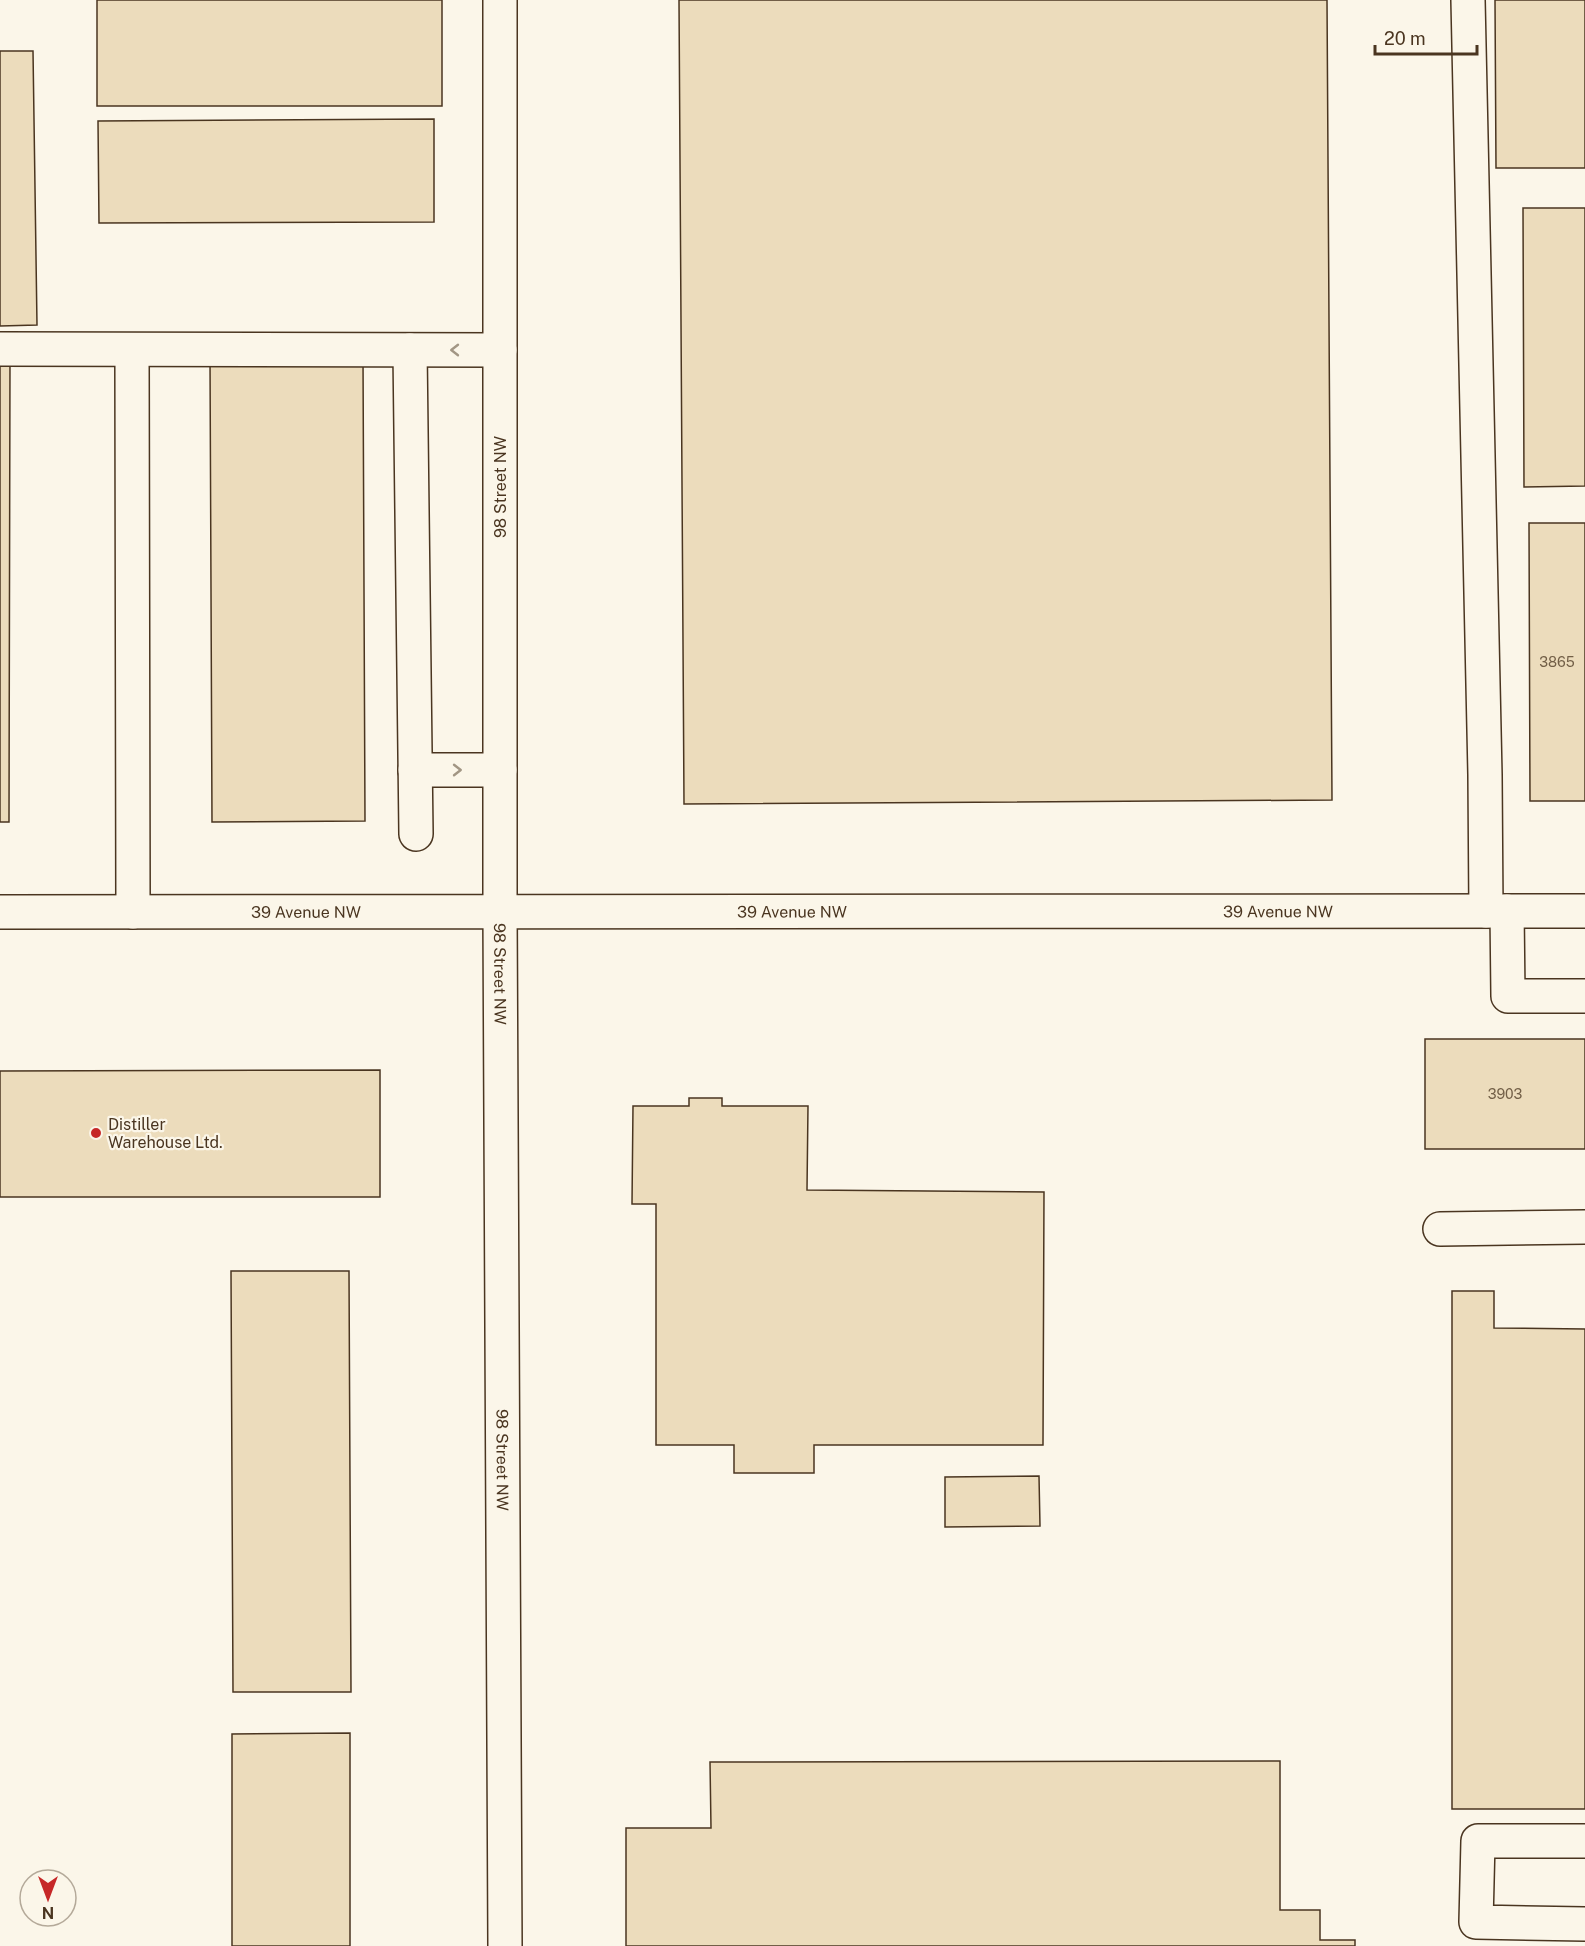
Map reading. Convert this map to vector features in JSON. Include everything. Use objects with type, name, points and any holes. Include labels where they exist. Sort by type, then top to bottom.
[{"type":"street","name":"98 Street NW","points":[[500,0],[500,912],[506,1946]]},
{"type":"street","points":[[1468,0],[1485,764],[1496,911],[1508,996],[1585,996]]},
{"type":"street","points":[[0,349],[500,350]]},
{"type":"street","points":[[132,350],[133,912]]},
{"type":"street","points":[[410,350],[416,834]]},
{"type":"street","points":[[415,770],[500,770]]},
{"type":"street","name":"39 Avenue NW","points":[[0,912],[1585,911]]},
{"type":"street","points":[[1440,1229],[1585,1227]]},
{"type":"street","points":[[1585,1841],[1478,1841],[1476,1922],[1585,1924]]},
{"type":"building","points":[[97,0],[442,0],[442,106],[97,106]]},
{"type":"building","points":[[679,0],[1327,0],[1332,800],[684,804]]},
{"type":"building","points":[[1495,0],[1585,0],[1585,168],[1496,168]]},
{"type":"building","points":[[0,51],[33,51],[37,325],[0,326]]},
{"type":"building","points":[[434,119],[434,222],[99,223],[98,121]]},
{"type":"building","points":[[1523,208],[1585,208],[1585,486],[1524,487]]},
{"type":"building","points":[[0,357],[10,357],[9,822],[0,822]]},
{"type":"building","points":[[363,357],[365,821],[212,822],[210,358]]},
{"type":"building","points":[[1529,523],[1585,523],[1585,801],[1530,801]]},
{"type":"building","points":[[1425,1039],[1585,1039],[1585,1149],[1425,1149]]},
{"type":"building","points":[[380,1070],[380,1197],[0,1197],[0,1071]]},
{"type":"building","points":[[689,1098],[722,1098],[722,1106],[808,1106],[807,1190],[1044,1192],[1043,1445],[814,1445],[814,1473],[734,1473],[734,1445],[656,1445],[656,1204],[632,1204],[633,1106],[689,1106]]},
{"type":"building","points":[[231,1271],[349,1271],[351,1692],[233,1692]]},
{"type":"building","points":[[1452,1291],[1494,1291],[1494,1328],[1585,1329],[1585,1809],[1452,1809]]},
{"type":"building","points":[[1039,1476],[1040,1526],[945,1527],[945,1477]]},
{"type":"building","points":[[350,1733],[350,1946],[232,1946],[232,1734]]},
{"type":"building","points":[[1280,1761],[1280,1910],[1320,1910],[1320,1940],[1355,1940],[1355,1946],[626,1946],[626,1828],[711,1828],[710,1762]]},
{"type":"place","name":"Distiller Warehouse Ltd.","points":[[96,1133]]}]
